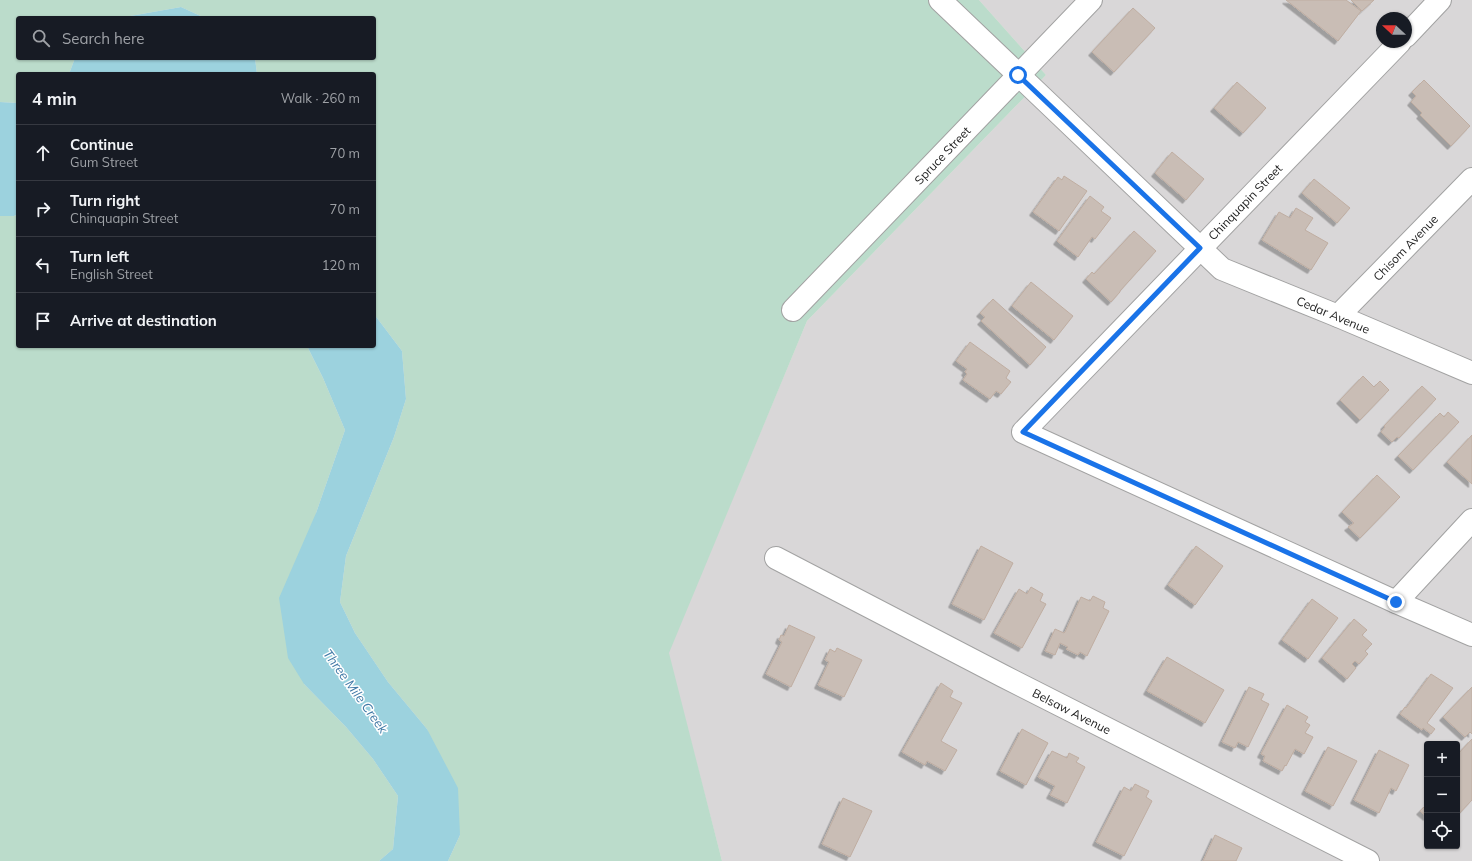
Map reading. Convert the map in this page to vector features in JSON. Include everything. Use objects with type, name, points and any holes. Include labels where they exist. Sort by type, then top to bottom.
[{"type":"street","name":"Cedar Avenue","points":[[940,0],[1222,269],[1472,373]]},
{"type":"street","name":"Spruce Street","points":[[793,310],[1091,0]]},
{"type":"street","points":[[1412,30],[1440,0]]},
{"type":"street","name":"Chinquapin Street","points":[[1394,48],[1023,432],[1396,602]]},
{"type":"street","name":"Chisom Avenue","points":[[1338,316],[1472,179]]},
{"type":"street","points":[[1472,520],[1396,602],[1472,635]]},
{"type":"street","name":"Belsaw Avenue","points":[[776,558],[1003,676],[1368,861]]},
{"type":"shaded area","points":[[979,0],[1472,0],[1472,861],[722,861],[668,653],[807,321],[1046,75]]},
{"type":"green space","points":[[0,0],[979,0],[1046,75],[807,321],[669,653],[722,861],[448,861],[460,835],[427,729],[388,682],[355,633],[340,602],[346,556],[394,437],[406,399],[402,351],[376,317],[376,72],[257,72],[255,60],[376,60],[376,16],[201,16],[181,7],[130,16],[16,16],[16,60],[74,60],[70,72],[16,72],[16,103],[0,102]]},
{"type":"green space","points":[[16,215],[16,348],[308,348],[323,378],[345,430],[316,513],[304,684],[346,727],[373,759],[398,796],[393,849],[379,861],[0,861],[0,216]]},
{"type":"water","points":[[181,7],[201,16],[130,16]]},
{"type":"water","points":[[74,60],[255,60],[257,72],[70,72]]},
{"type":"water","points":[[0,102],[16,103],[16,215],[0,216]]},
{"type":"water","name":"Three Mile Creek","points":[[376,317],[402,351],[406,399],[394,437],[346,556],[340,602],[355,633],[388,682],[427,729],[458,788],[460,835],[448,861],[379,861],[393,849],[398,796],[373,759],[346,727],[304,684],[288,658],[279,598],[316,513],[345,430],[323,378],[308,348],[376,348]]},
{"type":"building","points":[[1286,0],[1346,0],[1361,11],[1338,41]]},
{"type":"building","points":[[1351,0],[1374,0],[1362,11]]},
{"type":"building","points":[[1133,8],[1155,28],[1114,72],[1092,52]]},
{"type":"building","points":[[1424,80],[1470,126],[1451,146],[1420,115],[1422,113],[1411,102],[1416,96],[1412,92]]},
{"type":"building","points":[[1237,82],[1266,108],[1243,133],[1214,108]]},
{"type":"building","points":[[1172,152],[1204,179],[1186,200],[1155,173]]},
{"type":"building","points":[[1064,176],[1087,191],[1059,231],[1033,212],[1058,177],[1062,180]]},
{"type":"building","points":[[1314,179],[1350,208],[1337,223],[1302,193]]},
{"type":"building","points":[[1090,196],[1104,207],[1101,211],[1111,218],[1095,239],[1092,237],[1078,257],[1057,241]]},
{"type":"building","points":[[1296,208],[1313,218],[1305,230],[1328,243],[1311,270],[1262,240],[1279,212],[1290,218]]},
{"type":"building","points":[[1134,231],[1156,251],[1111,302],[1086,279],[1092,272],[1094,274]]},
{"type":"building","points":[[1031,282],[1073,316],[1054,340],[1012,306]]},
{"type":"building","points":[[993,299],[1046,347],[1030,365],[981,321],[985,317],[980,313]]},
{"type":"building","points":[[970,342],[1010,371],[1006,378],[1011,382],[1001,394],[996,391],[990,399],[963,380],[967,374],[965,372],[967,369],[956,361]]},
{"type":"building","points":[[1363,376],[1374,387],[1380,381],[1389,390],[1360,420],[1340,400]]},
{"type":"building","points":[[1422,386],[1436,399],[1399,438],[1397,437],[1392,442],[1381,432],[1385,427],[1384,426]]},
{"type":"building","points":[[1448,412],[1459,422],[1413,470],[1398,456],[1440,413],[1444,417]]},
{"type":"building","points":[[1472,435],[1472,484],[1447,462]]},
{"type":"building","points":[[1377,475],[1400,497],[1360,538],[1348,527],[1354,523],[1342,512]]},
{"type":"building","points":[[981,546],[1013,563],[984,620],[952,604]]},
{"type":"building","points":[[1196,546],[1223,566],[1195,605],[1168,585]]},
{"type":"building","points":[[1031,587],[1043,594],[1040,601],[1046,604],[1022,648],[994,633],[1019,589],[1027,594]]},
{"type":"building","points":[[1093,596],[1105,602],[1103,608],[1109,611],[1087,656],[1080,652],[1078,655],[1066,649],[1068,647],[1060,643],[1055,655],[1045,651],[1055,629],[1064,633],[1065,632],[1081,597],[1090,601]]},
{"type":"building","points":[[1312,599],[1338,618],[1308,659],[1282,640]]},
{"type":"building","points":[[1354,619],[1367,630],[1362,635],[1372,644],[1365,651],[1368,654],[1359,664],[1355,661],[1352,664],[1356,668],[1347,679],[1322,658]]},
{"type":"building","points":[[789,625],[815,637],[791,687],[766,674],[782,642],[779,640],[781,635],[784,636]]},
{"type":"building","points":[[837,648],[862,660],[844,697],[818,685],[829,662],[825,660],[830,649],[835,652]]},
{"type":"building","points":[[1167,657],[1224,690],[1205,723],[1147,691]]},
{"type":"building","points":[[1431,674],[1453,688],[1427,723],[1435,729],[1431,734],[1423,728],[1422,730],[1400,714]]},
{"type":"building","points":[[941,683],[953,691],[950,697],[962,703],[941,741],[957,750],[945,771],[927,761],[925,765],[902,752]]},
{"type":"building","points":[[1249,687],[1264,694],[1261,700],[1269,704],[1248,747],[1238,742],[1235,748],[1222,742]]},
{"type":"building","points":[[1472,687],[1472,734],[1470,732],[1465,737],[1443,717]]},
{"type":"building","points":[[1287,705],[1308,717],[1305,722],[1310,725],[1305,733],[1313,737],[1304,754],[1295,749],[1282,771],[1263,761],[1265,756],[1261,754]]},
{"type":"building","points":[[1022,729],[1048,743],[1026,785],[1000,771]]},
{"type":"building","points":[[1472,739],[1472,800],[1460,813],[1460,777],[1460,752]]},
{"type":"building","points":[[1328,747],[1357,761],[1333,806],[1305,791]]},
{"type":"building","points":[[1379,750],[1409,765],[1396,791],[1391,788],[1379,813],[1354,800]]},
{"type":"building","points":[[1052,751],[1067,758],[1069,753],[1079,758],[1076,762],[1085,767],[1067,803],[1050,795],[1055,786],[1038,777]]},
{"type":"building","points":[[1135,784],[1149,791],[1146,797],[1152,801],[1124,856],[1096,842],[1124,787],[1131,791]]},
{"type":"building","points":[[843,798],[872,811],[850,857],[822,844]]},
{"type":"building","points":[[1424,807],[1424,814],[1420,811]]},
{"type":"building","points":[[1215,835],[1242,848],[1236,861],[1203,861]]},
{"type":"route","points":[[1018,75],[1200,248],[1023,432],[1396,602]]}]
